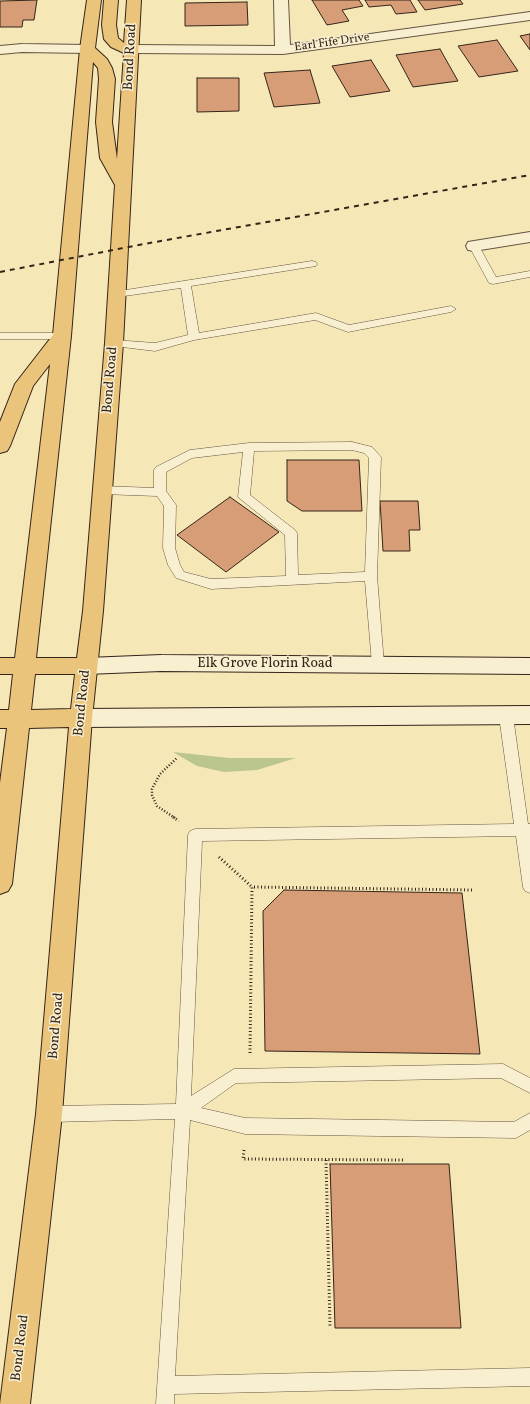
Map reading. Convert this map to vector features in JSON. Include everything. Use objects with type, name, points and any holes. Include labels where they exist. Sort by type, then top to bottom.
[{"type":"main road","points":[[0,884],[10,719],[26,666],[62,336],[88,48],[94,0]]},
{"type":"main road","points":[[110,0],[108,25],[111,39],[122,48],[132,49]]},
{"type":"main road","name":"Bond Road","points":[[15,1404],[49,1114],[81,718],[87,666],[102,490],[114,343],[134,0]]},
{"type":"main road","points":[[88,48],[106,68],[107,79],[104,122],[108,158],[123,185]]},
{"type":"main road","points":[[0,446],[24,384],[62,336]]},
{"type":"main road","name":"Elk Grove Florin Road","points":[[0,666],[87,666]]},
{"type":"main road","points":[[10,719],[81,718]]},
{"type":"street","points":[[281,0],[283,50]]},
{"type":"street","name":"Earl Fife Drive","points":[[132,49],[283,50],[530,16]]},
{"type":"street","points":[[0,50],[22,48],[88,48]]},
{"type":"street","points":[[474,246],[530,236]]},
{"type":"street","name":"Elk Grove Florin Road","points":[[87,666],[147,663],[530,666]]},
{"type":"street","points":[[81,718],[530,715]]},
{"type":"lane","points":[[474,246],[493,281],[530,274]]},
{"type":"lane","points":[[117,294],[312,264]]},
{"type":"lane","points":[[185,284],[194,338]]},
{"type":"lane","points":[[114,343],[155,347],[194,338],[316,316],[348,329],[451,309]]},
{"type":"lane","points":[[0,336],[62,336]]},
{"type":"lane","points":[[371,576],[211,584],[180,575],[174,565],[169,548],[170,505],[160,492],[160,470],[190,454],[249,447],[352,446],[368,450],[375,457],[371,576],[378,664]]},
{"type":"lane","points":[[249,447],[244,497],[291,533],[292,580]]},
{"type":"lane","points":[[102,490],[160,492]]},
{"type":"lane","points":[[506,716],[526,830],[530,887]]},
{"type":"lane","points":[[165,1404],[183,1111],[194,835],[526,830]]},
{"type":"lane","points":[[183,1111],[234,1076],[502,1071],[530,1086]]},
{"type":"lane","points":[[49,1114],[183,1111],[245,1126],[516,1130],[530,1121]]},
{"type":"lane","points":[[166,1385],[530,1377]]},
{"type":"path","points":[[248,1076],[252,886],[474,890]]},
{"type":"path","points":[[245,1126],[243,1159],[405,1160]]},
{"type":"path","points":[[326,1160],[330,1326]]},
{"type":"green space","points":[[173,752],[229,758],[296,758],[257,770],[224,772],[197,766]]},
{"type":"building","points":[[37,0],[34,20],[23,20],[22,27],[0,27],[0,1]]},
{"type":"building","points":[[312,0],[359,0],[363,6],[342,10],[349,21],[327,25]]},
{"type":"building","points":[[365,0],[410,0],[417,12],[396,14],[391,5],[369,7]]},
{"type":"building","points":[[418,0],[460,0],[463,4],[425,10]]},
{"type":"building","points":[[247,2],[248,25],[185,26],[185,3]]},
{"type":"building","points":[[530,34],[530,50],[520,36]]},
{"type":"building","points":[[497,40],[518,71],[479,77],[458,46]]},
{"type":"building","points":[[440,49],[458,81],[413,87],[396,55]]},
{"type":"building","points":[[371,60],[390,91],[350,97],[332,66]]},
{"type":"building","points":[[310,70],[320,103],[274,107],[264,73]]},
{"type":"building","points":[[197,78],[239,78],[239,111],[197,112]]},
{"type":"building","points":[[287,460],[359,460],[362,511],[302,511],[287,501]]},
{"type":"building","points":[[230,497],[279,532],[226,572],[177,535]]},
{"type":"building","points":[[380,501],[418,501],[420,530],[409,530],[410,551],[383,551]]},
{"type":"building","points":[[284,890],[462,893],[480,1054],[265,1051],[263,911]]},
{"type":"building","points":[[330,1164],[449,1164],[461,1328],[335,1328]]},
{"type":"railway","points":[[0,272],[144,244],[530,175]]}]
